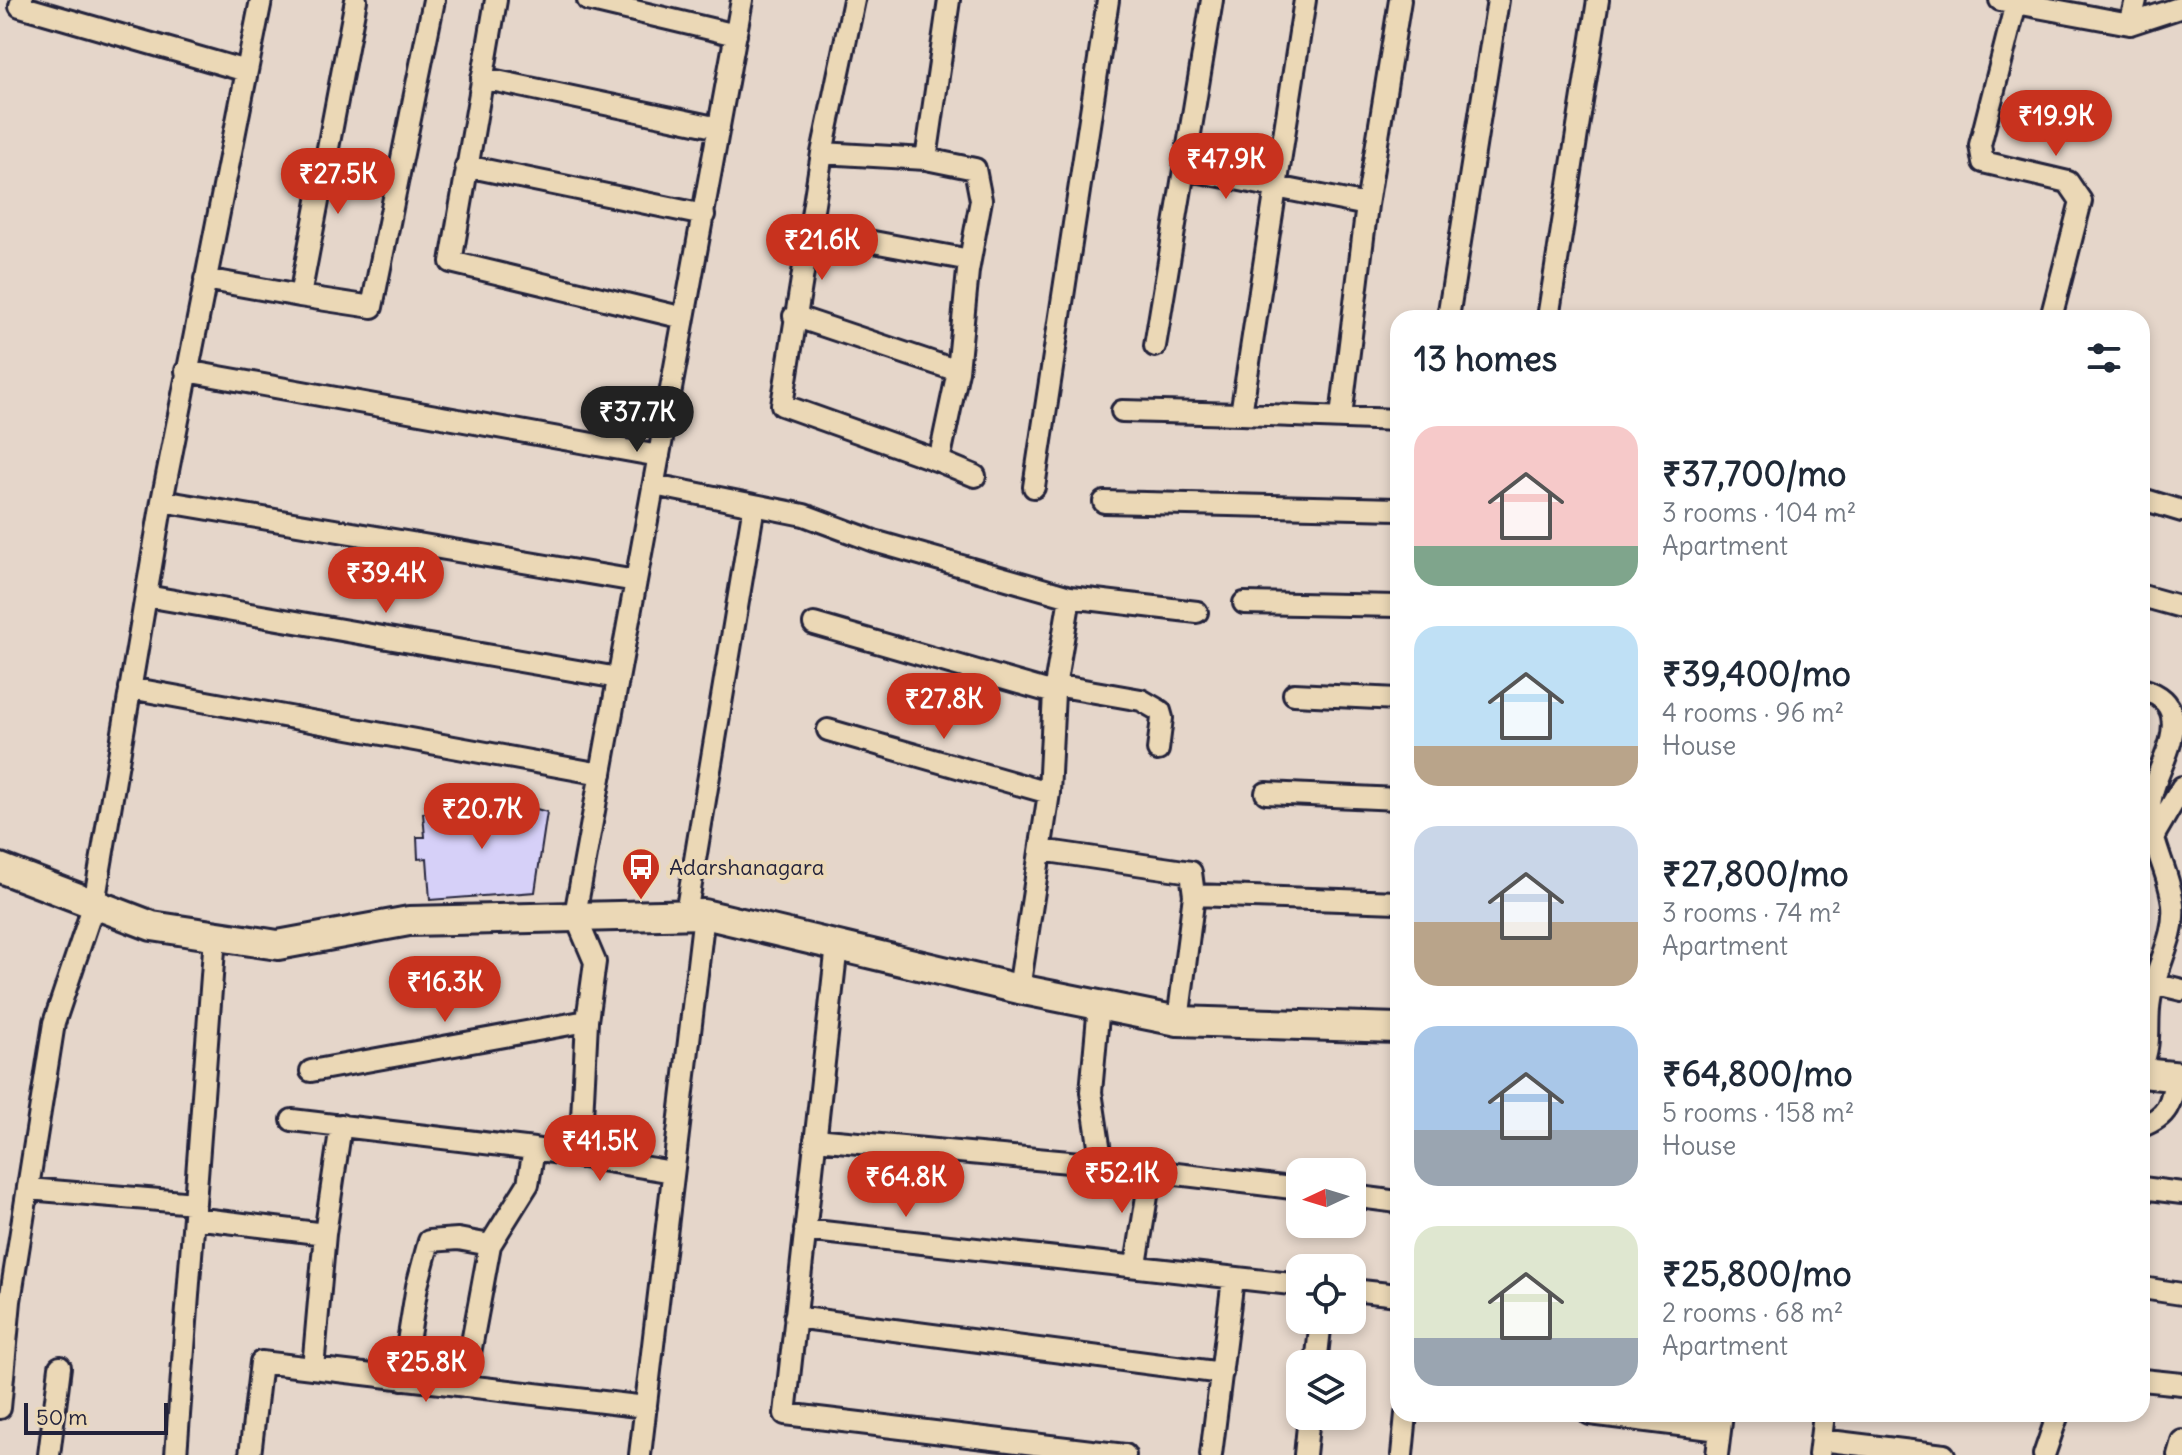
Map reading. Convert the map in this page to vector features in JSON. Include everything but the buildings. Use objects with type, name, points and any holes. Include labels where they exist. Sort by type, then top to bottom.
[{"type":"street","points":[[22,0],[20,6],[246,71]]},
{"type":"street","points":[[0,1408],[10,1301],[54,1023],[94,904],[186,371],[261,0]]},
{"type":"street","points":[[300,296],[356,0]]},
{"type":"street","points":[[205,279],[372,307],[434,0]]},
{"type":"street","points":[[496,0],[451,262],[684,318]]},
{"type":"street","points":[[588,0],[736,35]]},
{"type":"street","points":[[580,1157],[587,1021],[595,962],[575,915],[742,0]]},
{"type":"street","points":[[854,0],[822,153],[782,405],[975,476]]},
{"type":"street","points":[[926,159],[949,0]]},
{"type":"street","points":[[1034,487],[1108,0]]},
{"type":"street","points":[[1155,346],[1212,0]]},
{"type":"street","points":[[1241,414],[1305,0]]},
{"type":"street","points":[[1341,417],[1367,205],[1400,0]]},
{"type":"street","points":[[1449,310],[1498,0]]},
{"type":"street","points":[[1549,310],[1598,0]]},
{"type":"street","points":[[2130,24],[2136,0]]},
{"type":"street","points":[[2053,310],[2081,201],[2068,182],[1983,162],[1980,145],[2008,2],[2047,4],[2130,24],[2182,7]]},
{"type":"street","points":[[482,78],[719,128]]},
{"type":"street","points":[[822,153],[926,159],[975,169],[981,200],[970,260],[958,371],[939,461]]},
{"type":"street","points":[[466,166],[704,215]]},
{"type":"street","points":[[1185,169],[1367,205]]},
{"type":"street","points":[[809,230],[970,260]]},
{"type":"street","points":[[794,316],[958,371]]},
{"type":"street","points":[[186,371],[659,456]]},
{"type":"street","points":[[1122,411],[1390,420]]},
{"type":"street","points":[[654,485],[804,515],[874,541],[1070,597],[1197,612]]},
{"type":"street","points":[[162,501],[636,581]]},
{"type":"street","points":[[2150,501],[2182,511]]},
{"type":"street","points":[[1104,502],[1390,509]]},
{"type":"street","points":[[640,1455],[673,1172],[695,914],[754,505]]},
{"type":"street","points":[[146,596],[618,678]]},
{"type":"street","points":[[1019,989],[1049,793],[1055,689],[1070,597]]},
{"type":"street","points":[[2150,598],[2182,607]]},
{"type":"street","points":[[1244,603],[1390,606]]},
{"type":"street","points":[[814,624],[1055,689],[1141,700],[1153,706],[1162,718],[1158,750]]},
{"type":"street","points":[[130,688],[601,774]]},
{"type":"street","points":[[2150,693],[2162,699],[2172,716],[2169,741],[2152,791],[2153,837],[2173,903],[2173,920],[2150,997]]},
{"type":"street","points":[[1294,694],[1390,699]]},
{"type":"street","points":[[828,730],[1049,793]]},
{"type":"street","points":[[2153,837],[2182,787]]},
{"type":"street","points":[[1266,793],[1390,799]]},
{"type":"street","points":[[1041,850],[1191,872],[1194,895],[1178,1021]]},
{"type":"street","points":[[0,868],[152,926],[278,945],[409,921],[695,914],[1019,989],[1178,1021],[1390,1028]]},
{"type":"street","points":[[1194,895],[1390,902]]},
{"type":"street","points":[[176,1455],[215,936]]},
{"type":"street","points":[[837,945],[785,1414],[1125,1455]]},
{"type":"street","points":[[2153,983],[2182,990]]},
{"type":"street","points":[[1099,1005],[1091,1092],[1102,1165]]},
{"type":"street","points":[[2150,1019],[2150,1039]]},
{"type":"street","points":[[311,1071],[587,1021]]},
{"type":"street","points":[[2150,1074],[2179,1076],[2170,1107],[2164,1116],[2150,1122]]},
{"type":"street","points":[[292,1120],[534,1149],[673,1172]]},
{"type":"street","points":[[313,1368],[325,1234],[341,1125]]},
{"type":"street","points":[[815,1139],[1102,1165],[1286,1187]]},
{"type":"street","points":[[464,1386],[490,1245],[528,1184],[534,1149]]},
{"type":"street","points":[[1136,1265],[1151,1171]]},
{"type":"street","points":[[28,1189],[194,1211],[325,1234]]},
{"type":"street","points":[[2150,1189],[2182,1193]]},
{"type":"street","points":[[1366,1198],[1390,1201]]},
{"type":"street","points":[[805,1230],[1286,1284]]},
{"type":"street","points":[[402,1379],[417,1286],[429,1241],[458,1239],[490,1245]]},
{"type":"street","points":[[1211,1455],[1233,1279]]},
{"type":"street","points":[[2150,1289],[2182,1294]]},
{"type":"street","points":[[1366,1292],[1390,1294]]},
{"type":"street","points":[[795,1317],[1222,1373]]},
{"type":"street","points":[[250,1455],[261,1362],[646,1407]]},
{"type":"street","points":[[49,1455],[60,1367]]},
{"type":"street","points":[[2150,1381],[2182,1384]]},
{"type":"street","points":[[1402,1455],[1405,1422]]},
{"type":"street","points":[[1717,1455],[1721,1422]]},
{"type":"street","points":[[1823,1422],[1820,1447],[1944,1455]]},
{"type":"street","points":[[2044,1455],[2055,1422]]},
{"type":"street","points":[[1305,1455],[1308,1430]]},
{"type":"street","points":[[2178,1455],[2182,1441]]},
{"type":"place","name":"Adarshanagara","points":[[641,901]]}]
